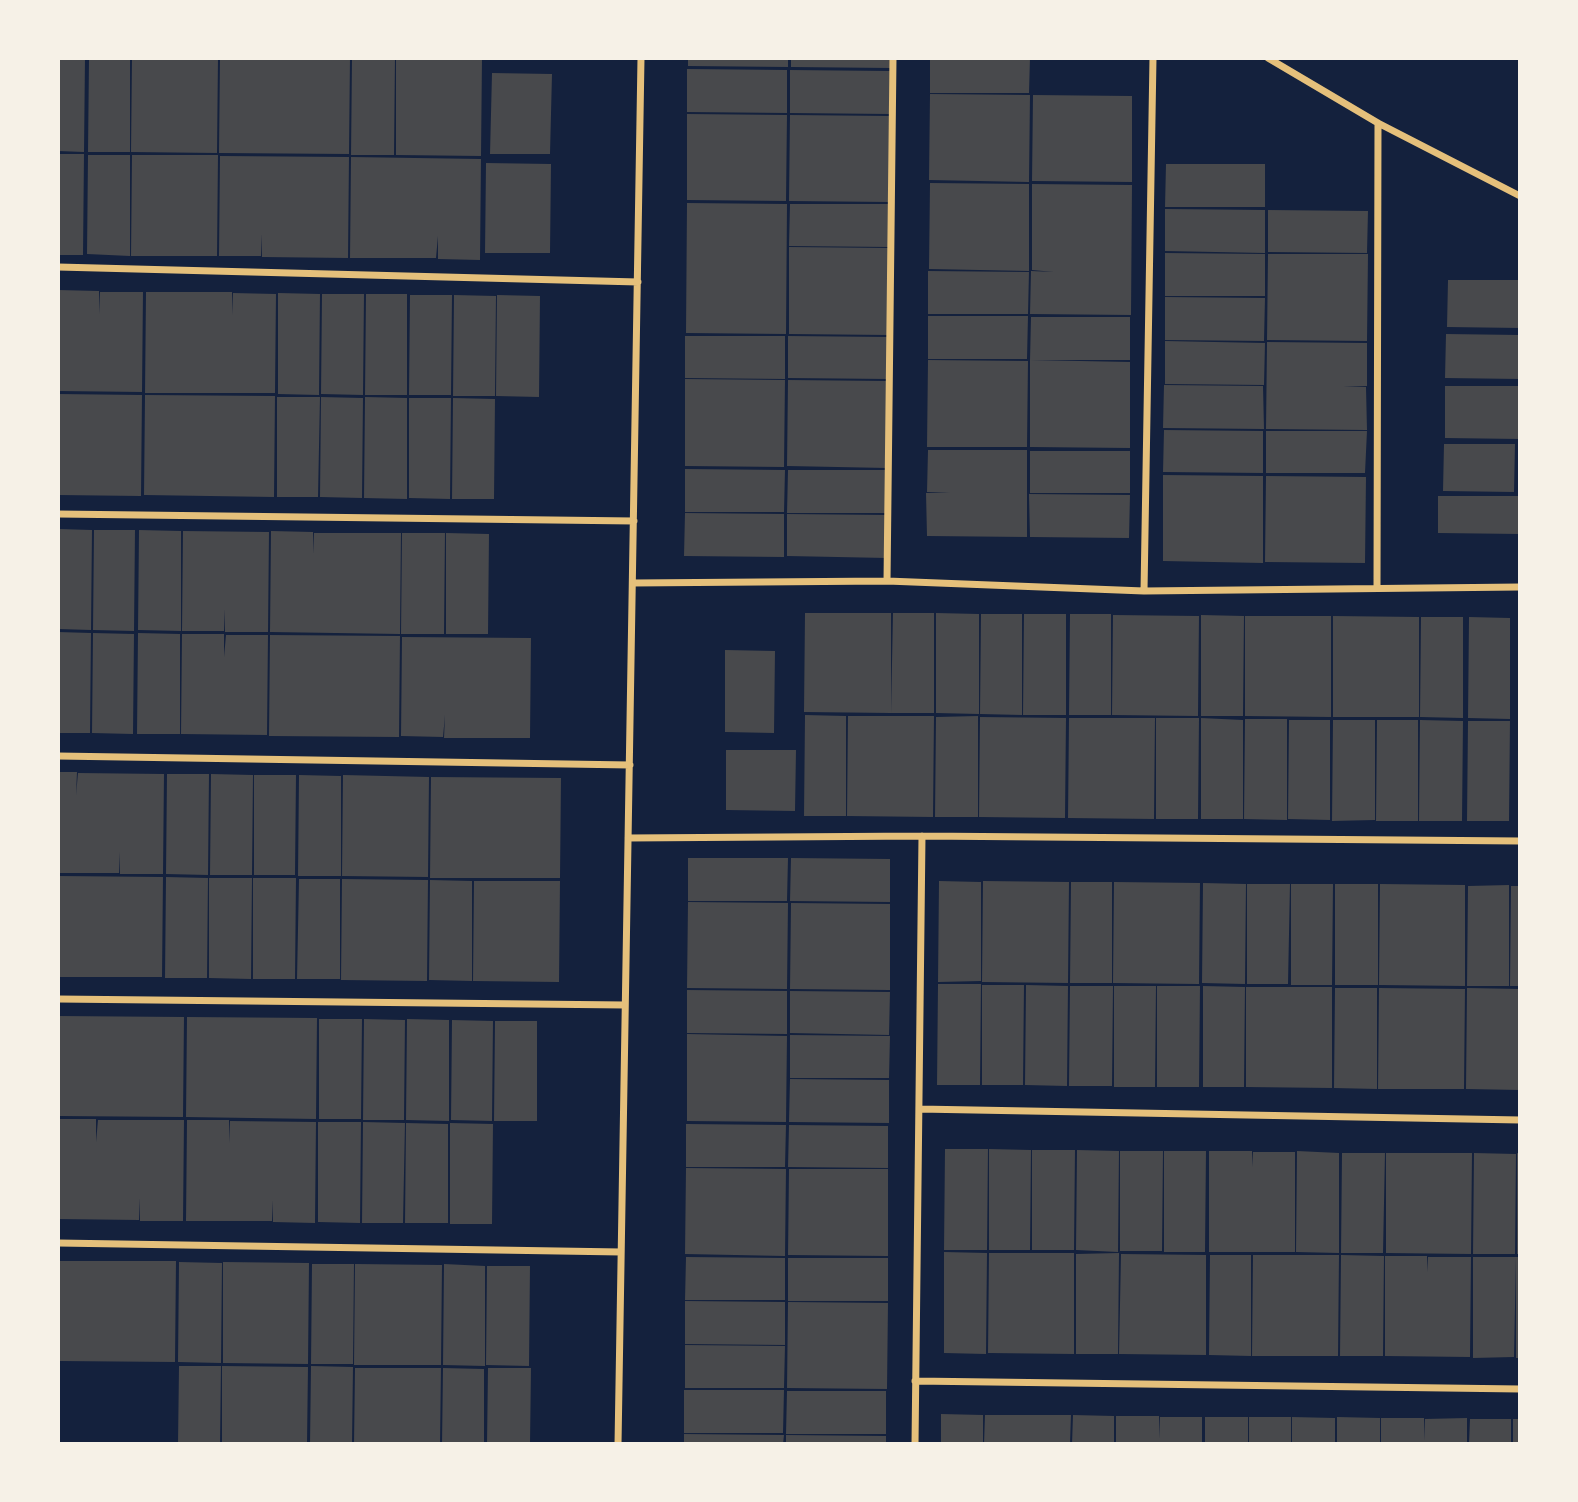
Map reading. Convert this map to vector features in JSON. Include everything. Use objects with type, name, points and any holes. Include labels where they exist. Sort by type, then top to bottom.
[{"type":"street","points":[[618,1444],[641,58]]},
{"type":"street","points":[[887,581],[892,58]]},
{"type":"street","points":[[1144,591],[1153,58]]},
{"type":"street","points":[[1268,58],[1378,122],[1520,196]]},
{"type":"street","points":[[1377,586],[1378,122]]},
{"type":"street","points":[[58,267],[638,282]]},
{"type":"street","points":[[58,514],[634,521]]},
{"type":"street","points":[[633,583],[887,581],[1144,591],[1377,586],[1520,587]]},
{"type":"street","points":[[58,755],[630,765]]},
{"type":"street","points":[[628,838],[922,836],[1520,841]]},
{"type":"street","points":[[915,1444],[922,836]]},
{"type":"street","points":[[58,999],[625,1005]]},
{"type":"street","points":[[919,1109],[1520,1120]]},
{"type":"street","points":[[58,1243],[621,1252]]},
{"type":"street","points":[[915,1381],[1520,1389]]},
{"type":"building","points":[[58,58],[85,58],[84,152],[58,151]]},
{"type":"building","points":[[89,58],[130,58],[130,152],[88,152]]},
{"type":"building","points":[[132,58],[218,58],[217,153],[131,152]]},
{"type":"building","points":[[220,58],[350,58],[349,154],[219,153]]},
{"type":"building","points":[[352,58],[395,58],[394,155],[351,155]]},
{"type":"building","points":[[396,58],[482,58],[481,156],[396,155]]},
{"type":"building","points":[[688,58],[788,58],[788,67],[688,66]]},
{"type":"building","points":[[791,58],[891,58],[890,68],[791,67]]},
{"type":"building","points":[[930,58],[1030,58],[1029,93],[930,93]]},
{"type":"building","points":[[687,69],[787,70],[787,113],[687,112]]},
{"type":"building","points":[[790,70],[890,71],[889,114],[790,113]]},
{"type":"building","points":[[492,73],[552,74],[550,154],[490,154]]},
{"type":"building","points":[[930,94],[1030,95],[1029,182],[929,180]]},
{"type":"building","points":[[1033,95],[1132,96],[1132,182],[1032,181]]},
{"type":"building","points":[[687,114],[787,115],[786,201],[687,200]]},
{"type":"building","points":[[790,115],[890,116],[889,202],[789,201]]},
{"type":"building","points":[[58,154],[84,154],[83,255],[58,255]]},
{"type":"building","points":[[88,155],[130,155],[130,256],[87,254]]},
{"type":"building","points":[[132,155],[218,155],[217,256],[131,256]]},
{"type":"building","points":[[220,156],[349,157],[348,258],[262,257],[262,234],[261,256],[219,256]]},
{"type":"building","points":[[351,157],[481,159],[480,260],[438,259],[438,236],[436,258],[350,258]]},
{"type":"building","points":[[486,163],[551,164],[550,253],[485,253]]},
{"type":"building","points":[[1166,164],[1265,164],[1265,207],[1165,207]]},
{"type":"building","points":[[930,183],[1029,184],[1029,271],[929,269]]},
{"type":"building","points":[[1032,184],[1132,185],[1131,315],[1030,314],[1031,271],[1054,272],[1032,270]]},
{"type":"building","points":[[687,203],[787,204],[786,334],[686,333]]},
{"type":"building","points":[[790,204],[889,204],[889,247],[789,246]]},
{"type":"building","points":[[1165,209],[1265,210],[1265,253],[1165,251]]},
{"type":"building","points":[[1268,210],[1368,211],[1367,253],[1268,252]]},
{"type":"building","points":[[789,247],[889,248],[888,335],[789,334]]},
{"type":"building","points":[[1165,253],[1265,254],[1265,296],[1165,296]]},
{"type":"building","points":[[1268,254],[1368,254],[1367,341],[1267,340]]},
{"type":"building","points":[[928,271],[1029,272],[1028,314],[928,314]]},
{"type":"building","points":[[1448,280],[1520,280],[1520,328],[1447,327]]},
{"type":"building","points":[[58,290],[99,291],[99,314],[100,292],[143,292],[142,392],[58,391]]},
{"type":"building","points":[[146,292],[232,292],[232,315],[233,293],[276,294],[275,393],[145,393]]},
{"type":"building","points":[[278,293],[320,294],[319,395],[278,394]]},
{"type":"building","points":[[322,294],[364,294],[363,395],[321,394]]},
{"type":"building","points":[[366,294],[407,294],[407,395],[365,395]]},
{"type":"building","points":[[410,295],[452,295],[451,395],[409,395]]},
{"type":"building","points":[[454,295],[496,296],[495,396],[453,396]]},
{"type":"building","points":[[497,295],[540,296],[539,397],[496,396]]},
{"type":"building","points":[[1165,297],[1265,298],[1264,341],[1165,340]]},
{"type":"building","points":[[928,316],[1028,316],[1027,359],[928,359]]},
{"type":"building","points":[[1031,317],[1130,317],[1130,360],[1030,360]]},
{"type":"building","points":[[1446,334],[1520,335],[1520,379],[1445,378]]},
{"type":"building","points":[[685,336],[785,336],[785,379],[685,378]]},
{"type":"building","points":[[788,336],[888,337],[887,379],[788,378]]},
{"type":"building","points":[[1165,341],[1265,343],[1264,385],[1165,384]]},
{"type":"building","points":[[1267,342],[1367,343],[1367,386],[1343,387],[1366,387],[1367,430],[1266,429]]},
{"type":"building","points":[[928,360],[1028,361],[1027,447],[927,447]]},
{"type":"building","points":[[1030,360],[1130,362],[1130,448],[1030,447]]},
{"type":"building","points":[[685,379],[785,380],[784,467],[685,466]]},
{"type":"building","points":[[788,380],[888,381],[887,468],[787,466]]},
{"type":"building","points":[[1164,385],[1263,386],[1264,429],[1163,428]]},
{"type":"building","points":[[1445,386],[1520,386],[1520,439],[1445,438]]},
{"type":"building","points":[[58,394],[142,395],[141,496],[58,495]]},
{"type":"building","points":[[145,395],[275,396],[274,497],[144,495]]},
{"type":"building","points":[[277,397],[320,397],[318,497],[277,497]]},
{"type":"building","points":[[321,397],[363,398],[362,498],[320,497]]},
{"type":"building","points":[[365,397],[407,398],[407,499],[364,498]]},
{"type":"building","points":[[409,398],[451,398],[450,499],[409,498]]},
{"type":"building","points":[[453,398],[495,399],[494,499],[452,499]]},
{"type":"building","points":[[1164,430],[1263,431],[1263,473],[1163,472]]},
{"type":"building","points":[[1266,431],[1367,431],[1365,473],[1266,473]]},
{"type":"building","points":[[1444,444],[1515,444],[1514,492],[1443,491]]},
{"type":"building","points":[[928,450],[1027,450],[1027,537],[927,536],[926,493],[950,493],[927,492]]},
{"type":"building","points":[[1030,451],[1130,451],[1130,493],[1030,493]]},
{"type":"building","points":[[685,469],[785,470],[784,512],[685,512]]},
{"type":"building","points":[[788,470],[887,470],[887,513],[787,513]]},
{"type":"building","points":[[1163,475],[1263,476],[1263,563],[1163,561]]},
{"type":"building","points":[[1266,476],[1366,477],[1365,563],[1265,562]]},
{"type":"building","points":[[1029,494],[1130,495],[1129,538],[1030,537]]},
{"type":"building","points":[[1438,496],[1520,496],[1520,534],[1438,533]]},
{"type":"building","points":[[685,513],[784,514],[784,557],[684,556]]},
{"type":"building","points":[[787,514],[887,515],[887,558],[787,556]]},
{"type":"building","points":[[58,529],[92,530],[91,630],[58,629]]},
{"type":"building","points":[[94,530],[135,530],[134,631],[93,630]]},
{"type":"building","points":[[139,530],[181,531],[181,631],[138,630]]},
{"type":"building","points":[[183,531],[269,532],[268,632],[225,632],[225,609],[224,631],[182,631]]},
{"type":"building","points":[[271,531],[313,532],[313,554],[314,533],[401,533],[400,634],[270,632]]},
{"type":"building","points":[[402,533],[445,533],[444,634],[401,634]]},
{"type":"building","points":[[446,533],[489,534],[488,634],[446,634]]},
{"type":"building","points":[[805,613],[891,613],[891,713],[804,712]]},
{"type":"building","points":[[893,613],[934,613],[934,713],[891,713]]},
{"type":"building","points":[[936,613],[979,614],[979,714],[936,713]]},
{"type":"building","points":[[981,614],[1022,614],[1022,715],[980,714]]},
{"type":"building","points":[[1024,614],[1066,614],[1066,715],[1023,715]]},
{"type":"building","points":[[1070,614],[1111,614],[1111,715],[1069,715]]},
{"type":"building","points":[[1113,615],[1199,616],[1198,716],[1112,715]]},
{"type":"building","points":[[1201,615],[1244,616],[1243,716],[1201,716]]},
{"type":"building","points":[[1245,616],[1331,616],[1331,717],[1245,716]]},
{"type":"building","points":[[1333,616],[1419,617],[1419,717],[1333,717]]},
{"type":"building","points":[[1421,617],[1463,617],[1463,718],[1420,717]]},
{"type":"building","points":[[1469,617],[1510,618],[1510,719],[1468,718]]},
{"type":"building","points":[[58,632],[91,633],[90,733],[58,733]]},
{"type":"building","points":[[93,633],[134,634],[133,734],[92,733]]},
{"type":"building","points":[[138,633],[180,634],[180,734],[137,734]]},
{"type":"building","points":[[182,634],[224,634],[224,657],[226,635],[268,635],[267,735],[181,734]]},
{"type":"building","points":[[270,635],[400,636],[399,737],[269,736]]},
{"type":"building","points":[[402,637],[531,638],[530,738],[444,738],[445,715],[443,737],[401,736]]},
{"type":"building","points":[[725,650],[775,651],[774,733],[725,732]]},
{"type":"building","points":[[805,715],[846,716],[846,816],[804,816]]},
{"type":"building","points":[[848,716],[934,716],[933,817],[847,816]]},
{"type":"building","points":[[978,716],[978,817],[935,817],[936,717]]},
{"type":"building","points":[[980,717],[1066,718],[1065,818],[979,817]]},
{"type":"building","points":[[1069,718],[1155,718],[1154,819],[1068,818]]},
{"type":"building","points":[[1156,718],[1199,718],[1198,819],[1156,819]]},
{"type":"building","points":[[1201,718],[1243,720],[1243,819],[1201,819]]},
{"type":"building","points":[[1245,719],[1287,719],[1287,820],[1244,819]]},
{"type":"building","points":[[1289,720],[1330,720],[1330,820],[1288,819]]},
{"type":"building","points":[[1333,720],[1375,720],[1375,820],[1332,821]]},
{"type":"building","points":[[1377,720],[1418,720],[1418,821],[1376,821]]},
{"type":"building","points":[[1420,720],[1463,721],[1462,821],[1419,821]]},
{"type":"building","points":[[1468,721],[1510,721],[1509,821],[1467,821]]},
{"type":"building","points":[[726,750],[796,750],[795,811],[726,810]]},
{"type":"building","points":[[58,772],[77,772],[76,795],[78,773],[164,774],[163,874],[120,874],[119,852],[119,873],[58,873]]},
{"type":"building","points":[[167,774],[209,774],[208,875],[166,874]]},
{"type":"building","points":[[211,774],[253,775],[252,875],[210,875]]},
{"type":"building","points":[[254,775],[296,775],[295,875],[254,875]]},
{"type":"building","points":[[299,775],[341,776],[341,876],[298,876]]},
{"type":"building","points":[[343,775],[429,777],[428,877],[342,876]]},
{"type":"building","points":[[431,777],[561,778],[560,878],[430,878]]},
{"type":"building","points":[[688,858],[788,858],[787,901],[688,901]]},
{"type":"building","points":[[791,858],[890,859],[890,902],[790,901]]},
{"type":"building","points":[[58,876],[163,877],[162,977],[58,977]]},
{"type":"building","points":[[166,877],[208,878],[207,978],[165,978]]},
{"type":"building","points":[[209,878],[252,878],[251,979],[209,978]]},
{"type":"building","points":[[253,878],[296,878],[295,979],[253,979]]},
{"type":"building","points":[[299,879],[340,879],[340,979],[297,979]]},
{"type":"building","points":[[342,879],[428,880],[427,981],[341,980]]},
{"type":"building","points":[[430,880],[472,881],[472,981],[429,980]]},
{"type":"building","points":[[474,881],[560,881],[559,982],[473,981]]},
{"type":"building","points":[[939,881],[981,882],[981,981],[938,982]]},
{"type":"building","points":[[983,881],[1069,882],[1068,983],[982,982]]},
{"type":"building","points":[[1071,882],[1112,882],[1112,983],[1070,983]]},
{"type":"building","points":[[1114,882],[1200,883],[1199,984],[1113,983]]},
{"type":"building","points":[[1203,883],[1246,884],[1245,984],[1202,983]]},
{"type":"building","points":[[1247,884],[1290,884],[1288,984],[1247,984]]},
{"type":"building","points":[[1291,884],[1333,884],[1332,985],[1291,985]]},
{"type":"building","points":[[1335,884],[1378,884],[1378,985],[1335,985]]},
{"type":"building","points":[[1380,884],[1465,885],[1465,986],[1379,985]]},
{"type":"building","points":[[1509,885],[1509,986],[1467,986],[1468,886]]},
{"type":"building","points":[[1511,886],[1520,886],[1520,986],[1510,986]]},
{"type":"building","points":[[688,902],[788,903],[787,989],[687,988]]},
{"type":"building","points":[[791,903],[890,904],[890,990],[790,989]]},
{"type":"building","points":[[938,984],[981,984],[980,1085],[937,1085]]},
{"type":"building","points":[[982,985],[1024,985],[1023,1085],[982,1085]]},
{"type":"building","points":[[1026,985],[1068,986],[1067,1086],[1025,1085]]},
{"type":"building","points":[[1070,986],[1113,986],[1112,1086],[1069,1086]]},
{"type":"building","points":[[1114,986],[1156,986],[1155,1087],[1114,1087]]},
{"type":"building","points":[[1157,986],[1200,986],[1199,1087],[1157,1087]]},
{"type":"building","points":[[1203,986],[1245,987],[1244,1087],[1203,1087]]},
{"type":"building","points":[[1246,987],[1332,987],[1332,1088],[1246,1087]]},
{"type":"building","points":[[1335,988],[1377,988],[1377,1089],[1334,1088]]},
{"type":"building","points":[[1379,988],[1465,989],[1464,1089],[1378,1089]]},
{"type":"building","points":[[1467,988],[1520,989],[1520,1090],[1466,1089]]},
{"type":"building","points":[[687,990],[787,991],[787,1034],[687,1033]]},
{"type":"building","points":[[790,991],[890,992],[889,1035],[790,1033]]},
{"type":"building","points":[[58,1016],[184,1017],[183,1117],[58,1116]]},
{"type":"building","points":[[187,1017],[317,1018],[316,1119],[186,1117]]},
{"type":"building","points":[[319,1019],[362,1019],[361,1119],[319,1119]]},
{"type":"building","points":[[364,1019],[405,1020],[404,1120],[363,1120]]},
{"type":"building","points":[[407,1019],[449,1020],[449,1121],[406,1120]]},
{"type":"building","points":[[452,1020],[493,1021],[492,1121],[451,1120]]},
{"type":"building","points":[[495,1021],[537,1021],[537,1121],[494,1121]]},
{"type":"building","points":[[687,1034],[787,1036],[786,1122],[687,1121]]},
{"type":"building","points":[[790,1035],[890,1036],[889,1078],[790,1078]]},
{"type":"building","points":[[790,1079],[889,1080],[889,1123],[789,1122]]},
{"type":"building","points":[[58,1119],[96,1119],[96,1142],[98,1120],[184,1120],[183,1221],[140,1221],[140,1198],[139,1220],[58,1219]]},
{"type":"building","points":[[187,1120],[229,1120],[229,1143],[230,1121],[316,1122],[315,1223],[273,1222],[273,1200],[272,1221],[186,1221]]},
{"type":"building","points":[[318,1122],[361,1122],[360,1223],[318,1222]]},
{"type":"building","points":[[363,1122],[405,1123],[403,1223],[362,1223]]},
{"type":"building","points":[[406,1123],[448,1124],[448,1223],[405,1223]]},
{"type":"building","points":[[450,1123],[493,1124],[492,1224],[450,1224]]},
{"type":"building","points":[[686,1124],[786,1125],[785,1167],[686,1167]]},
{"type":"building","points":[[789,1125],[888,1126],[888,1168],[788,1167]]},
{"type":"building","points":[[945,1149],[988,1149],[987,1250],[944,1250]]},
{"type":"building","points":[[989,1149],[1031,1150],[1030,1250],[989,1250]]},
{"type":"building","points":[[1032,1150],[1075,1150],[1074,1250],[1032,1250]]},
{"type":"building","points":[[1077,1150],[1119,1151],[1118,1252],[1076,1250]]},
{"type":"building","points":[[1120,1151],[1163,1151],[1162,1251],[1120,1251]]},
{"type":"building","points":[[1164,1151],[1206,1151],[1205,1252],[1164,1252]]},
{"type":"building","points":[[1209,1151],[1252,1151],[1252,1167],[1253,1152],[1295,1152],[1295,1252],[1209,1252]]},
{"type":"building","points":[[1297,1151],[1339,1153],[1339,1253],[1296,1252]]},
{"type":"building","points":[[1342,1153],[1385,1153],[1383,1253],[1341,1253]]},
{"type":"building","points":[[1386,1153],[1472,1153],[1471,1254],[1386,1253]]},
{"type":"building","points":[[1474,1153],[1516,1154],[1515,1254],[1473,1254]]},
{"type":"building","points":[[1517,1153],[1520,1154],[1520,1254],[1517,1254]]},
{"type":"building","points":[[686,1168],[786,1169],[785,1256],[685,1254]]},
{"type":"building","points":[[789,1169],[888,1169],[888,1256],[788,1255]]},
{"type":"building","points":[[944,1252],[987,1253],[986,1354],[944,1353]]},
{"type":"building","points":[[989,1253],[1074,1253],[1074,1354],[988,1353]]},
{"type":"building","points":[[1119,1253],[1118,1354],[1076,1354],[1076,1254]]},
{"type":"building","points":[[1121,1254],[1206,1255],[1206,1355],[1119,1354]]},
{"type":"building","points":[[1210,1255],[1251,1255],[1251,1356],[1209,1355]]},
{"type":"building","points":[[1253,1255],[1339,1255],[1338,1356],[1252,1356]]},
{"type":"building","points":[[1341,1255],[1384,1256],[1383,1356],[1340,1356]]},
{"type":"building","points":[[1385,1256],[1427,1256],[1427,1272],[1428,1257],[1471,1257],[1470,1357],[1385,1356]]},
{"type":"building","points":[[686,1257],[785,1258],[785,1300],[685,1300]]},
{"type":"building","points":[[1473,1257],[1516,1257],[1514,1357],[1473,1358]]},
{"type":"building","points":[[1516,1257],[1520,1257],[1520,1358],[1516,1358]]},
{"type":"building","points":[[788,1258],[888,1258],[888,1301],[788,1301]]},
{"type":"building","points":[[58,1261],[176,1261],[175,1362],[58,1361]]},
{"type":"building","points":[[179,1262],[222,1263],[221,1363],[178,1362]]},
{"type":"building","points":[[223,1262],[309,1263],[308,1364],[223,1363]]},
{"type":"building","points":[[312,1264],[354,1264],[353,1364],[311,1364]]},
{"type":"building","points":[[355,1264],[442,1265],[441,1365],[354,1365]]},
{"type":"building","points":[[444,1264],[485,1266],[485,1366],[443,1365]]},
{"type":"building","points":[[487,1266],[530,1266],[529,1366],[486,1365]]},
{"type":"building","points":[[685,1301],[785,1302],[785,1345],[685,1344]]},
{"type":"building","points":[[788,1302],[888,1303],[887,1389],[787,1388]]},
{"type":"building","points":[[685,1345],[785,1346],[784,1388],[685,1388]]},
{"type":"building","points":[[179,1366],[221,1366],[220,1444],[178,1444]]},
{"type":"building","points":[[222,1366],[308,1367],[307,1444],[222,1444]]},
{"type":"building","points":[[311,1366],[353,1367],[352,1444],[310,1444]]},
{"type":"building","points":[[355,1368],[441,1368],[440,1444],[354,1444]]},
{"type":"building","points":[[443,1368],[484,1369],[484,1444],[442,1444]]},
{"type":"building","points":[[488,1368],[531,1368],[530,1444],[487,1444]]},
{"type":"building","points":[[684,1390],[784,1390],[783,1433],[684,1433]]},
{"type":"building","points":[[787,1391],[886,1391],[886,1434],[786,1434]]},
{"type":"building","points":[[941,1414],[983,1415],[983,1444],[941,1444]]},
{"type":"building","points":[[985,1415],[1071,1415],[1070,1444],[984,1444]]},
{"type":"building","points":[[1073,1415],[1114,1416],[1114,1444],[1072,1444]]},
{"type":"building","points":[[1116,1416],[1159,1416],[1160,1439],[1160,1417],[1202,1417],[1202,1444],[1116,1444]]},
{"type":"building","points":[[1205,1417],[1248,1417],[1248,1444],[1205,1444]]},
{"type":"building","points":[[1249,1417],[1291,1417],[1291,1444],[1249,1444]]},
{"type":"building","points":[[1292,1417],[1335,1418],[1335,1444],[1292,1444]]},
{"type":"building","points":[[1337,1417],[1380,1418],[1380,1444],[1337,1444]]},
{"type":"building","points":[[1381,1418],[1424,1418],[1425,1441],[1425,1419],[1467,1418],[1467,1444],[1381,1444]]},
{"type":"building","points":[[1470,1419],[1511,1419],[1511,1444],[1469,1444]]},
{"type":"building","points":[[1513,1419],[1520,1419],[1520,1444],[1513,1444]]},
{"type":"building","points":[[684,1434],[784,1435],[783,1444],[684,1444]]},
{"type":"building","points":[[786,1435],[886,1436],[886,1444],[786,1444]]}]
